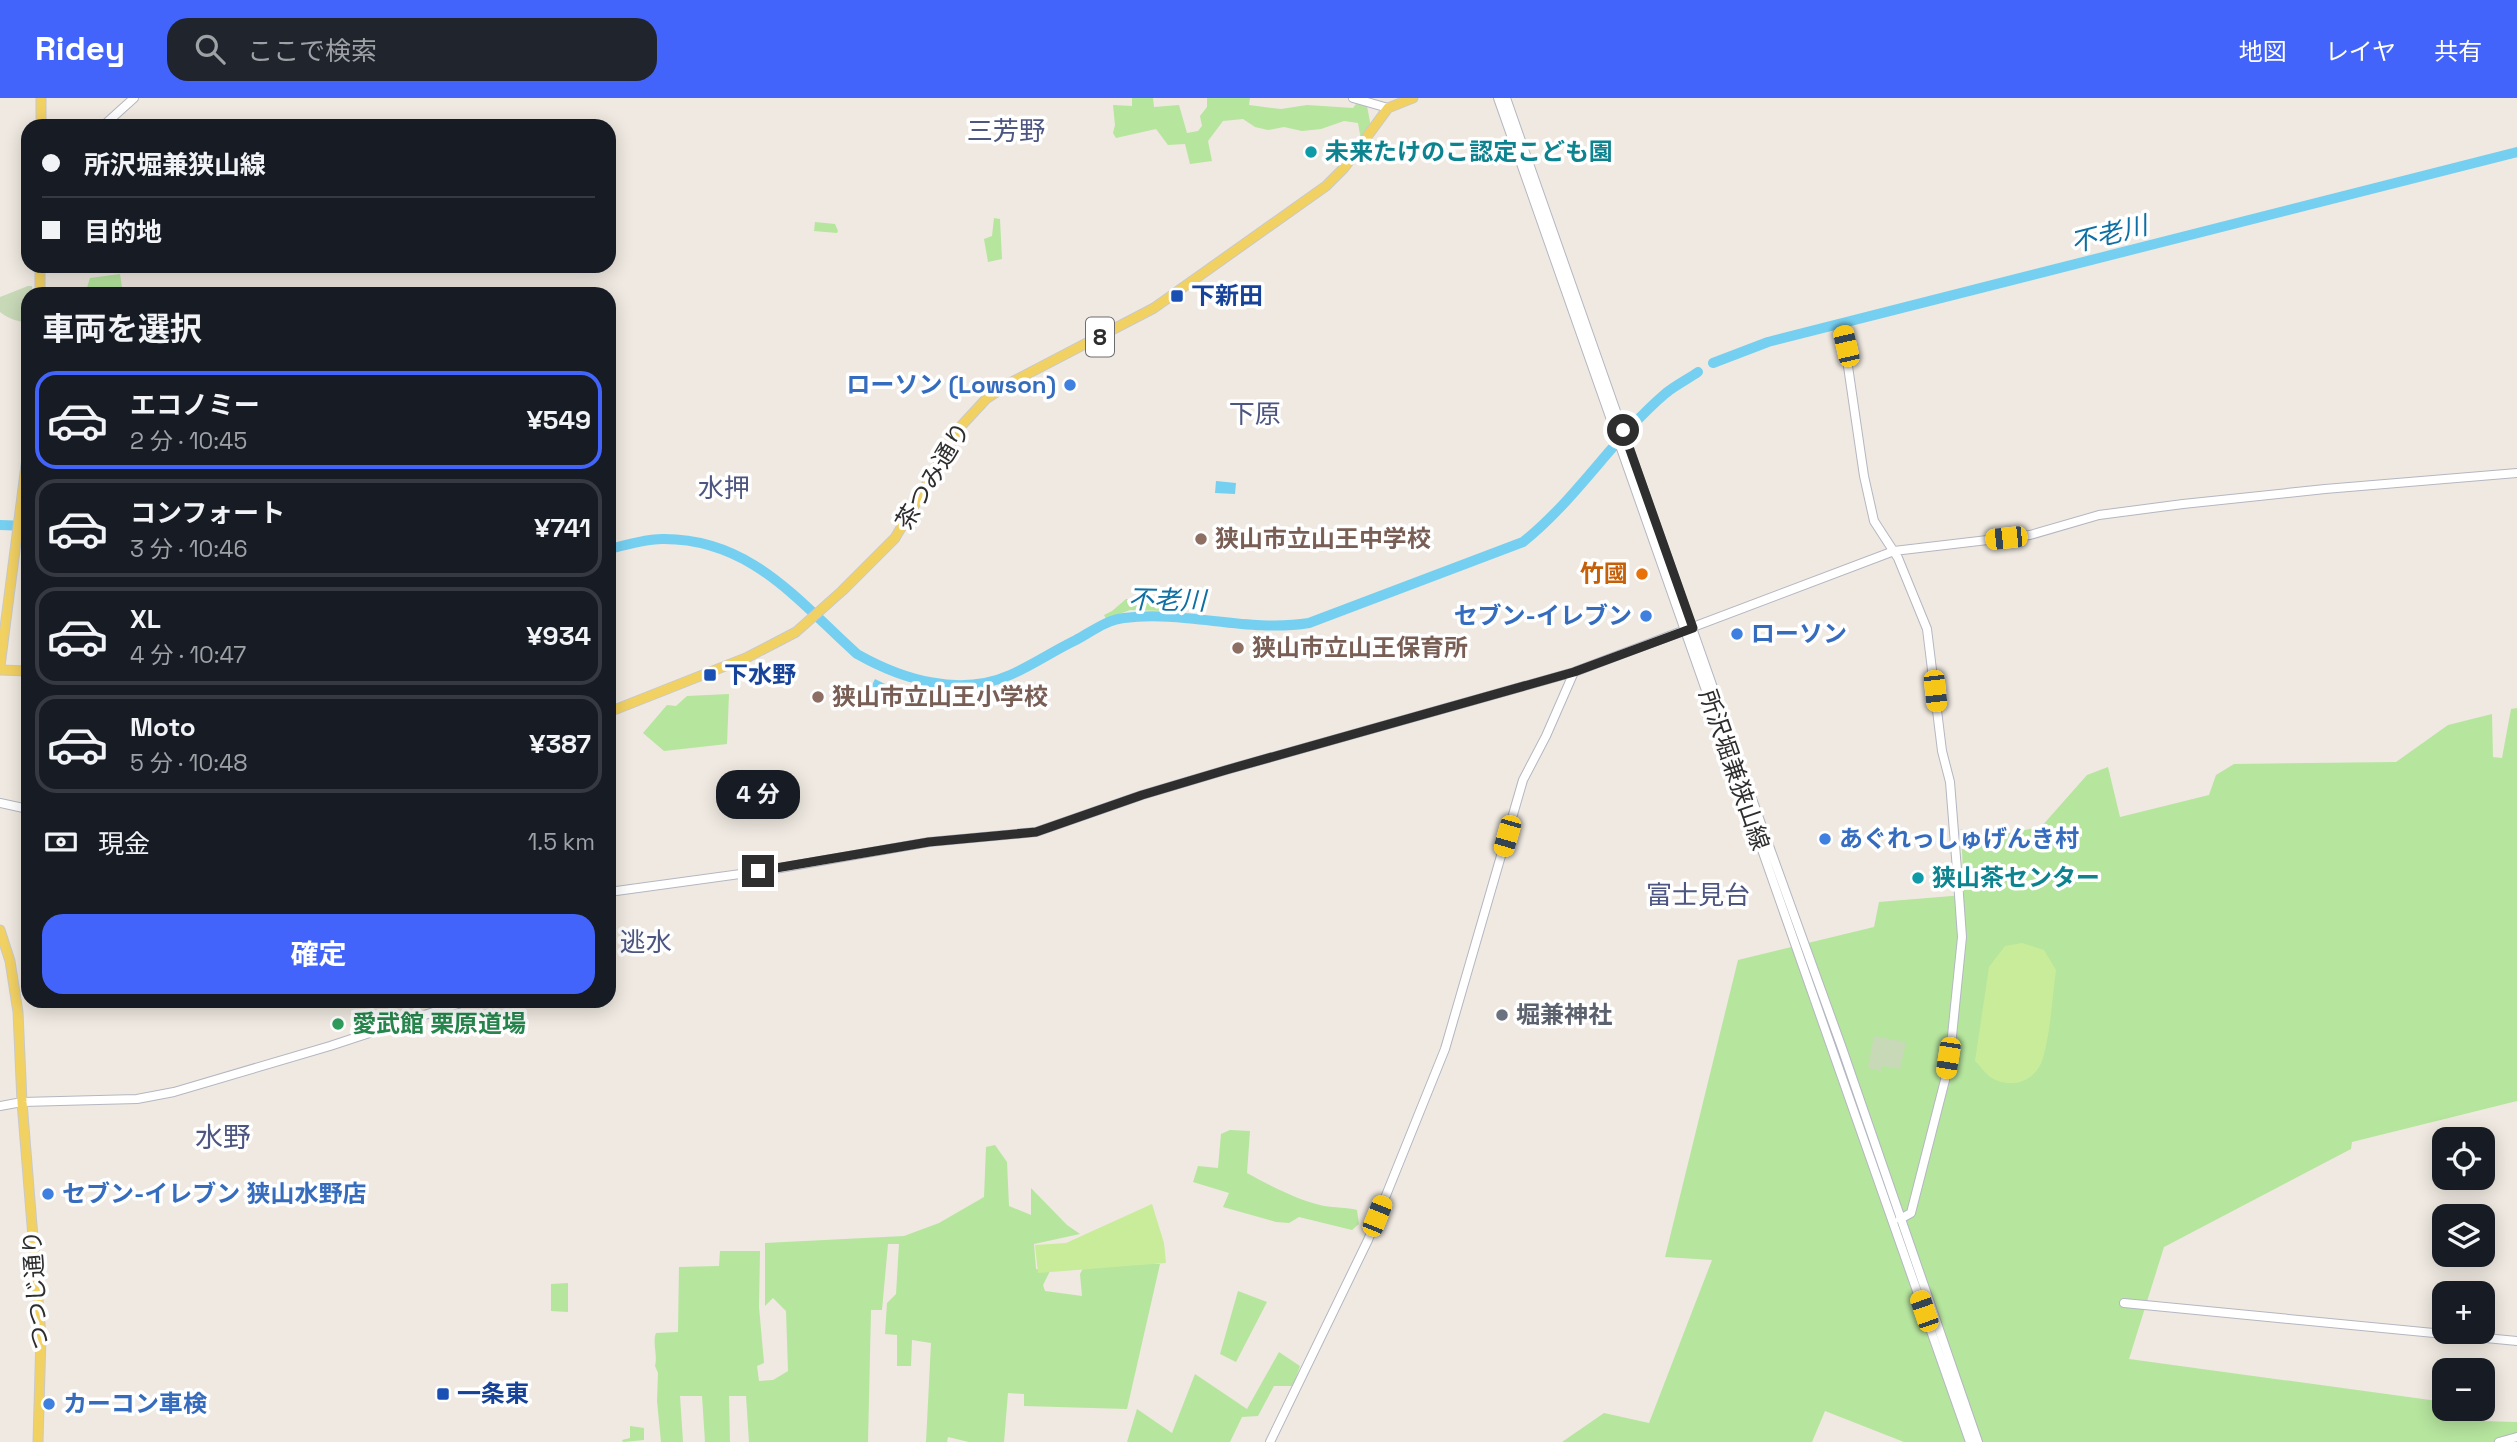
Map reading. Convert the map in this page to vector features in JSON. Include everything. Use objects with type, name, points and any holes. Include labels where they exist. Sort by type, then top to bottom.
[{"type":"main road","points":[[41,98],[41,119]]},
{"type":"main road","points":[[1388,108],[1413,98]]},
{"type":"main road","name":"茶つみ通り","points":[[616,709],[774,645],[796,632],[895,538],[962,425],[976,407],[1012,382],[1154,308],[1315,194],[1344,168],[1388,108]]},
{"type":"main road","points":[[21,507],[0,668],[21,670]]},
{"type":"main road","name":"つつじ通り","points":[[0,930],[16,995],[41,1336],[38,1442]]},
{"type":"street","points":[[111,119],[134,98]]},
{"type":"street","points":[[1353,98],[1388,108]]},
{"type":"street","name":"所沢堀兼狭山線","points":[[1498,98],[1625,446],[1970,1442]]},
{"type":"street","name":"所沢堀兼狭山線","points":[[1506,98],[1620,433]]},
{"type":"street","points":[[1843,332],[1874,521],[1894,551],[1929,638],[1939,729],[1950,782],[1962,937],[1945,1080],[1912,1210],[1910,1215],[1900,1219]]},
{"type":"street","points":[[616,891],[769,870],[929,842],[1036,832],[1142,795],[1574,672],[1894,551],[2030,535],[2099,515],[2183,504],[2318,489],[2517,473]]},
{"type":"street","name":"所沢堀兼狭山線","points":[[1689,629],[1978,1442]]},
{"type":"street","points":[[1270,1442],[1368,1240],[1445,1049],[1523,780],[1551,726],[1574,672]]},
{"type":"street","points":[[0,803],[21,808]]},
{"type":"street","points":[[0,1106],[22,1102],[138,1098],[174,1092],[270,1065],[450,1008]]},
{"type":"street","points":[[2124,1303],[2517,1341]]},
{"type":"street","points":[[2499,1442],[2517,1437]]},
{"type":"green space","points":[[1132,98],[1153,98],[1154,107],[1179,105],[1187,133],[1198,131],[1202,126],[1200,116],[1207,107],[1207,98],[1250,98],[1249,105],[1281,109],[1307,105],[1353,108],[1356,104],[1367,106],[1371,127],[1361,140],[1358,123],[1344,121],[1321,129],[1302,131],[1284,127],[1268,130],[1255,127],[1243,119],[1223,121],[1208,141],[1212,161],[1190,164],[1185,144],[1168,145],[1156,129],[1116,138],[1113,133],[1113,105],[1132,106]]},
{"type":"green space","points":[[994,218],[1000,219],[1002,259],[988,262],[984,239],[992,236]]},
{"type":"green space","points":[[815,222],[835,224],[838,231],[814,231]]},
{"type":"green space","points":[[120,274],[122,287],[87,287],[90,278]]},
{"type":"green space","points":[[21,289],[21,321],[0,312],[0,297]]},
{"type":"green space","points":[[1162,598],[1164,611],[1130,610],[1106,619],[1104,615],[1126,599],[1133,599],[1138,603]]},
{"type":"green space","points":[[729,694],[727,744],[664,751],[643,733],[667,705],[676,706],[687,696]]},
{"type":"green space","points":[[2517,708],[2517,1101],[2352,1142],[2351,1149],[2164,1247],[2129,1359],[2432,1400],[2432,1421],[2517,1422],[2517,1442],[1904,1442],[1825,1411],[1812,1442],[1562,1442],[1604,1413],[1649,1423],[1712,1260],[1665,1257],[1738,960],[1874,927],[1879,902],[1964,895],[1961,829],[1993,836],[2041,827],[2087,775],[2108,767],[2120,817],[2209,795],[2216,775],[2234,764],[2396,762],[2448,725],[2492,714],[2493,757],[2502,758],[2511,709]]},
{"type":"green space","points":[[2022,943],[2044,950],[2056,970],[2048,1036],[2040,1066],[2029,1078],[2006,1083],[1990,1077],[1975,1061],[1989,967],[2005,946]]},
{"type":"green space","points":[[1874,1036],[1906,1042],[1900,1069],[1882,1066],[1881,1071],[1868,1068]]},
{"type":"green space","points":[[1230,1130],[1250,1131],[1247,1173],[1304,1200],[1324,1206],[1357,1210],[1359,1224],[1352,1230],[1299,1217],[1289,1223],[1276,1222],[1223,1207],[1229,1193],[1193,1182],[1198,1166],[1218,1168],[1221,1134]]},
{"type":"green space","points":[[995,1145],[1007,1162],[1009,1206],[1031,1215],[1031,1188],[1067,1225],[1080,1234],[1034,1244],[1036,1269],[1050,1271],[1043,1285],[1045,1291],[1082,1296],[1080,1274],[1086,1263],[1160,1264],[1127,1409],[1024,1406],[1024,1394],[1008,1393],[1004,1442],[969,1442],[948,1437],[947,1442],[926,1442],[931,1343],[912,1340],[911,1366],[897,1366],[897,1335],[885,1334],[887,1303],[896,1294],[899,1244],[888,1244],[882,1310],[871,1310],[868,1442],[749,1442],[746,1396],[729,1396],[730,1442],[705,1442],[702,1396],[680,1396],[683,1442],[661,1442],[655,1337],[656,1333],[678,1332],[679,1267],[719,1266],[720,1251],[760,1251],[759,1307],[764,1363],[757,1366],[759,1381],[773,1380],[788,1371],[786,1311],[773,1298],[765,1306],[765,1243],[904,1236],[939,1223],[984,1197],[986,1147]]},
{"type":"green space","points":[[1152,1204],[1164,1243],[1166,1263],[1038,1273],[1035,1245],[1066,1243]]},
{"type":"green space","points":[[568,1283],[568,1312],[551,1311],[551,1284]]},
{"type":"green space","points":[[1238,1291],[1267,1302],[1236,1362],[1220,1354]]},
{"type":"green space","points":[[1279,1352],[1300,1366],[1293,1386],[1274,1386],[1258,1416],[1242,1417],[1230,1442],[1127,1442],[1137,1409],[1172,1433],[1195,1374],[1247,1409]]},
{"type":"green space","points":[[630,1426],[644,1428],[644,1440],[623,1442],[622,1440],[630,1438]]},
{"type":"water","points":[[1216,481],[1236,483],[1235,494],[1215,493]]},
{"type":"water","points":[[875,679],[893,688],[888,698],[870,689]]},
{"type":"waterway","name":"不老川","points":[[1713,363],[1768,342],[2517,152]]},
{"type":"waterway","name":"不老川","points":[[616,547],[662,539],[693,541],[721,549],[770,576],[857,654],[912,678],[952,685],[971,685],[1010,675],[1117,619],[1147,616],[1263,625],[1309,623],[1523,542],[1561,507],[1647,411],[1670,390],[1698,372]]},
{"type":"waterway","name":"不老川","points":[[0,525],[21,526]]},
{"type":"place","name":"未来たけのこ認定こども園","points":[[1311,152]]},
{"type":"place","name":"下新田","points":[[1177,296]]},
{"type":"place","name":"ローソン (Lowson)","points":[[1070,385]]},
{"type":"place","name":"狭山市立山王中学校","points":[[1201,539]]},
{"type":"place","name":"竹國","points":[[1642,574]]},
{"type":"place","name":"セブン-イレブン","points":[[1646,616]]},
{"type":"place","name":"ローソン","points":[[1737,634]]},
{"type":"place","name":"狭山市立山王保育所","points":[[1238,648]]},
{"type":"place","name":"下水野","points":[[710,675]]},
{"type":"place","name":"狭山市立山王小学校","points":[[818,697]]},
{"type":"place","name":"あぐれっしゅげんき村","points":[[1825,839]]},
{"type":"place","name":"狭山茶センター","points":[[1918,878]]},
{"type":"place","name":"堀兼神社","points":[[1502,1015]]},
{"type":"place","name":"愛武館 栗原道場","points":[[338,1024]]},
{"type":"place","name":"セブン-イレブン 狭山水野店","points":[[48,1194]]},
{"type":"place","name":"一条東","points":[[443,1394]]},
{"type":"place","name":"カーコン車検","points":[[49,1404]]},
{"type":"district","name":"三芳野","points":[[1006,131]]},
{"type":"district","name":"下原","points":[[1255,414]]},
{"type":"district","name":"水押","points":[[724,488]]},
{"type":"district","name":"富士見台","points":[[1698,895]]},
{"type":"district","name":"逃水","points":[[646,942]]},
{"type":"district","name":"水野","points":[[223,1137]]},
{"type":"route","points":[[758,871],[929,842],[1036,832],[1142,795],[1226,770],[1574,672],[1693,628],[1623,430]]}]
